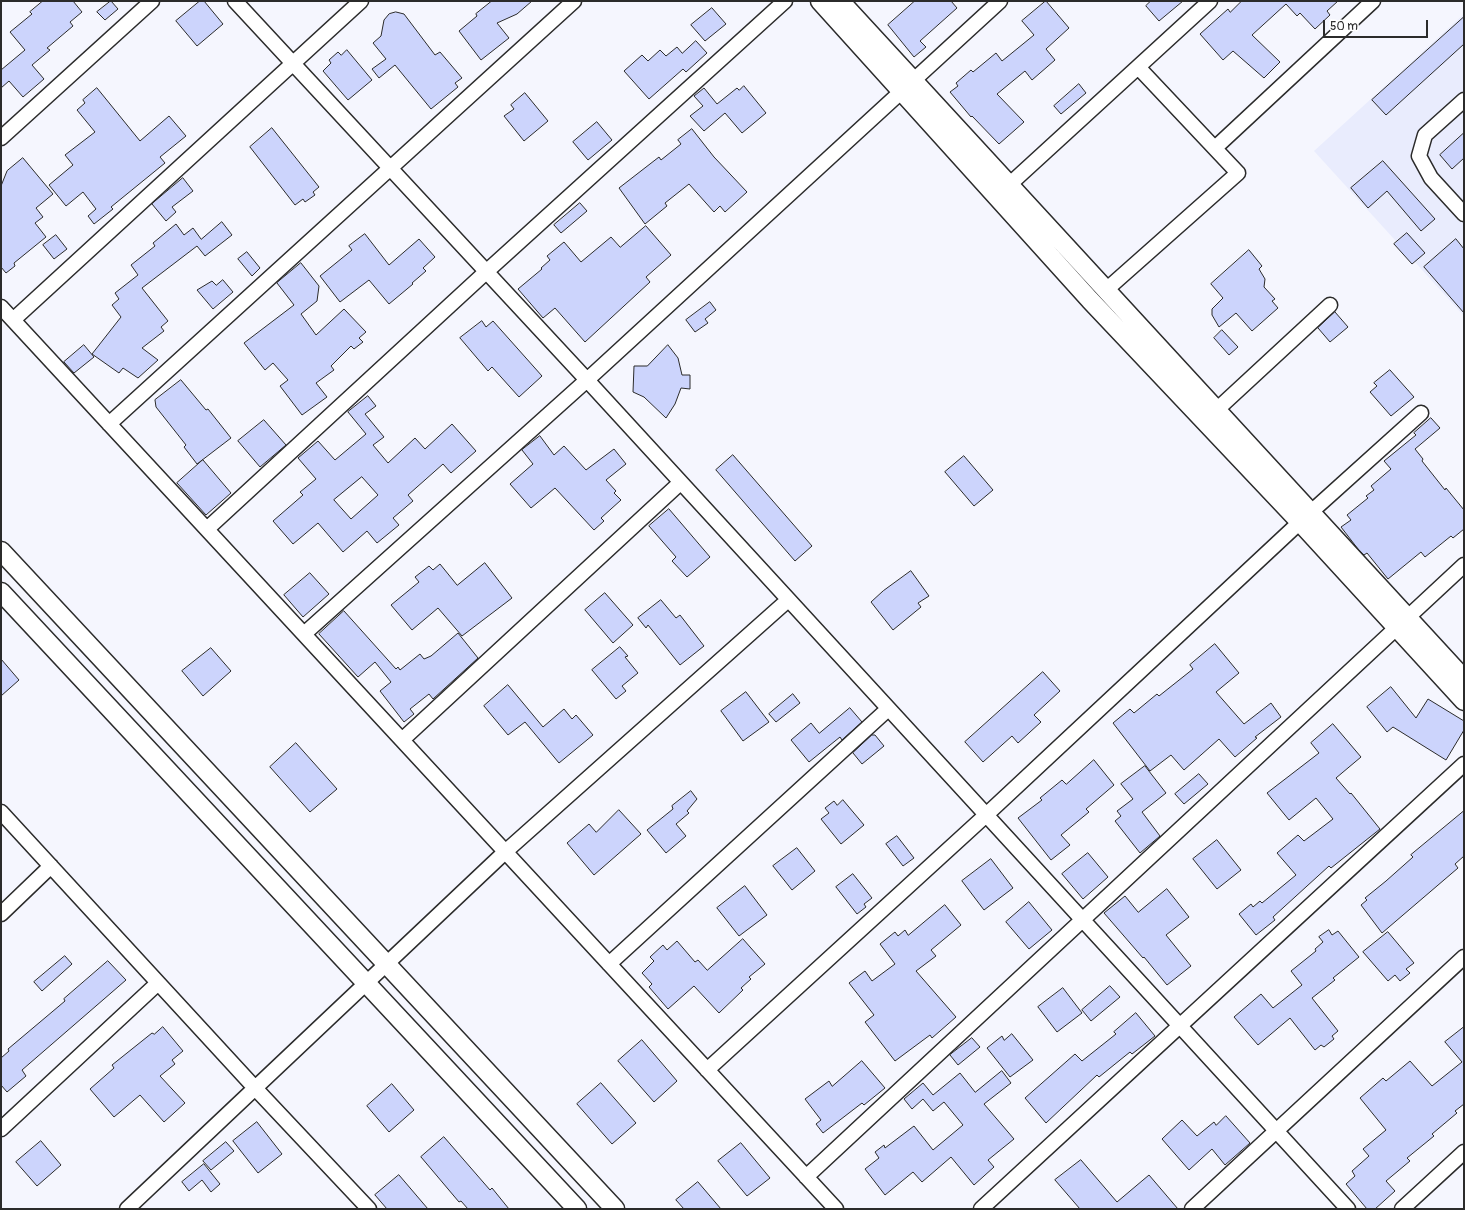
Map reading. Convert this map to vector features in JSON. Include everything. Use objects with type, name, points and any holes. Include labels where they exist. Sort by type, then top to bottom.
[{"type":"main road","points":[[820,1],[1009,185],[1106,290],[1210,415],[1403,623],[1464,679]]},
{"type":"main road","points":[[840,1],[908,86],[1090,300],[1210,415]]},
{"type":"main road","points":[[1,551],[615,1209]]},
{"type":"main road","points":[[1,592],[577,1209]]},
{"type":"main road","points":[[1403,623],[1464,701]]},
{"type":"street","points":[[1,138],[152,1]]},
{"type":"street","points":[[235,1],[587,380],[985,816],[1348,1209]]},
{"type":"street","points":[[13,320],[362,1]]},
{"type":"street","points":[[109,424],[574,1]]},
{"type":"street","points":[[206,529],[486,272],[785,1]]},
{"type":"street","points":[[304,634],[587,380],[1000,1]]},
{"type":"street","points":[[1009,185],[1210,1]]},
{"type":"street","points":[[1215,148],[1373,1]]},
{"type":"street","points":[[1106,290],[1238,173],[1138,67]]},
{"type":"street","points":[[1464,100],[1425,135],[1419,156],[1431,178],[1464,214]]},
{"type":"street","points":[[1210,415],[1330,305]]},
{"type":"street","points":[[1,307],[836,1209]]},
{"type":"street","points":[[707,1070],[985,816],[1305,517],[1421,413]]},
{"type":"street","points":[[402,740],[680,483]]},
{"type":"street","points":[[806,1177],[1464,565]]},
{"type":"street","points":[[127,1209],[505,852],[788,600]]},
{"type":"street","points":[[609,964],[888,709]]},
{"type":"street","points":[[981,1209],[1464,764]]},
{"type":"street","points":[[1,812],[363,1207]]},
{"type":"street","points":[[1,914],[51,866]]},
{"type":"street","points":[[1192,1209],[1464,957]]},
{"type":"street","points":[[1,1129],[158,983]]},
{"type":"street","points":[[1402,1209],[1464,1152]]},
{"type":"shaded area","points":[[1464,14],[1464,316],[1314,151]]},
{"type":"building","points":[[43,1],[73,1],[82,12],[70,22],[73,26],[47,48],[50,50],[32,65],[44,79],[23,97],[9,81],[1,88],[1,70],[25,50],[10,32],[32,14],[30,12]]},
{"type":"building","points":[[111,1],[118,9],[105,20],[97,12]]},
{"type":"building","points":[[200,1],[204,1],[223,24],[197,46],[176,21]]},
{"type":"building","points":[[492,1],[532,1],[517,14],[497,23],[509,38],[481,60],[459,31]]},
{"type":"building","points":[[915,1],[951,1],[957,8],[920,41],[926,47],[914,57],[888,25]]},
{"type":"building","points":[[1046,1],[1069,28],[1046,49],[1055,60],[1032,80],[1025,71],[997,94],[1024,122],[999,144],[972,116],[971,117],[950,92],[958,86],[956,83],[971,70],[973,72],[996,53],[1002,61],[1034,35],[1022,21]]},
{"type":"building","points":[[1151,1],[1183,1],[1159,21],[1146,6]]},
{"type":"building","points":[[1242,1],[1338,1],[1327,11],[1330,15],[1315,29],[1300,13],[1297,16],[1286,4],[1252,35],[1280,62],[1264,78],[1233,51],[1223,60],[1200,34],[1228,9],[1230,12]]},
{"type":"building","points":[[712,8],[726,24],[705,41],[691,25]]},
{"type":"building","points":[[396,12],[404,14],[435,55],[440,52],[462,78],[455,83],[458,87],[431,109],[395,65],[379,78],[372,69],[386,59],[373,43],[381,36],[384,20],[389,14]]},
{"type":"building","points":[[1464,17],[1464,44],[1386,115],[1372,100]]},
{"type":"building","points":[[696,41],[707,53],[686,72],[683,69],[649,99],[624,71],[642,55],[648,61],[660,50],[666,56],[677,47],[682,53]]},
{"type":"building","points":[[347,50],[372,80],[348,100],[323,71],[331,63],[329,60],[338,52],[341,55]]},
{"type":"building","points":[[1079,84],[1086,93],[1061,114],[1054,106]]},
{"type":"building","points":[[744,86],[766,113],[742,133],[725,113],[704,131],[690,116],[703,106],[694,96],[704,88],[717,104],[737,88],[739,90]]},
{"type":"building","points":[[97,88],[140,141],[169,116],[186,136],[160,157],[165,163],[111,207],[113,209],[94,224],[88,216],[96,209],[83,192],[66,206],[49,185],[73,165],[65,155],[95,132],[77,110],[85,103],[83,100]]},
{"type":"building","points":[[525,93],[548,121],[524,141],[504,116],[514,109],[511,105]]},
{"type":"building","points":[[597,122],[612,140],[588,160],[573,142]]},
{"type":"building","points":[[272,128],[319,187],[313,192],[315,195],[305,202],[303,199],[295,205],[250,147]]},
{"type":"building","points":[[692,129],[714,157],[747,192],[725,212],[720,206],[714,212],[689,184],[665,203],[667,206],[645,224],[619,188],[659,157],[661,160],[681,144],[678,140]]},
{"type":"building","points":[[1464,133],[1464,158],[1452,169],[1440,155]]},
{"type":"building","points":[[23,158],[53,194],[36,208],[43,217],[35,223],[46,237],[14,263],[15,266],[6,273],[1,267],[1,186],[7,171]]},
{"type":"building","points":[[1383,161],[1435,219],[1421,231],[1387,191],[1368,208],[1351,188]]},
{"type":"building","points":[[183,178],[193,191],[172,207],[176,212],[166,221],[152,204]]},
{"type":"building","points":[[580,203],[587,211],[561,233],[554,225]]},
{"type":"building","points":[[222,222],[232,235],[205,256],[197,246],[142,288],[168,321],[161,327],[164,331],[142,348],[158,360],[138,378],[123,368],[119,373],[92,354],[121,317],[112,305],[119,299],[115,293],[138,275],[131,265],[155,246],[153,243],[176,224],[184,235],[193,228],[201,239]]},
{"type":"building","points":[[646,226],[671,255],[646,277],[650,282],[585,342],[555,308],[543,318],[518,289],[542,269],[541,268],[550,260],[547,256],[564,242],[581,262],[611,237],[620,247]]},
{"type":"building","points":[[1407,233],[1425,253],[1412,264],[1394,244]]},
{"type":"building","points":[[365,234],[389,265],[419,239],[435,257],[423,268],[426,271],[389,304],[369,280],[340,302],[320,276],[352,250],[349,246]]},
{"type":"building","points":[[56,235],[67,249],[54,259],[43,245]]},
{"type":"building","points":[[1456,239],[1464,249],[1464,313],[1424,267]]},
{"type":"building","points":[[1249,250],[1262,266],[1259,269],[1265,279],[1264,287],[1275,299],[1272,301],[1278,308],[1252,331],[1236,313],[1219,327],[1212,315],[1212,309],[1223,298],[1211,284]]},
{"type":"building","points":[[247,252],[260,268],[252,276],[238,259]]},
{"type":"building","points":[[301,263],[319,286],[317,301],[301,314],[316,335],[344,309],[366,332],[359,338],[363,342],[354,349],[351,346],[331,366],[334,370],[316,383],[327,397],[302,415],[280,386],[288,380],[273,363],[265,370],[244,343],[294,305],[277,283]]},
{"type":"building","points":[[223,280],[233,292],[213,309],[197,290],[212,281],[216,285]]},
{"type":"building","points":[[710,302],[716,310],[705,319],[708,323],[695,332],[686,320]]},
{"type":"building","points":[[1335,312],[1348,327],[1330,342],[1318,328]]},
{"type":"building","points":[[482,321],[486,327],[493,321],[542,376],[519,397],[492,367],[488,371],[460,338]]},
{"type":"building","points":[[1222,330],[1238,347],[1229,355],[1214,338]]},
{"type":"building","points":[[84,345],[94,357],[74,373],[64,362]]},
{"type":"building","points":[[668,345],[678,358],[682,375],[690,375],[690,389],[681,388],[675,404],[666,418],[644,397],[633,392],[634,366],[647,366]]},
{"type":"building","points":[[1390,370],[1414,397],[1391,416],[1370,392],[1377,386],[1374,383]]},
{"type":"building","points":[[181,380],[206,410],[208,409],[231,438],[197,464],[184,447],[186,445],[156,407],[155,400]]},
{"type":"building","points":[[368,396],[376,406],[365,414],[384,437],[373,445],[388,463],[415,438],[425,449],[452,424],[476,451],[451,473],[443,464],[408,495],[413,501],[393,518],[399,525],[377,543],[367,531],[343,552],[318,523],[293,544],[273,521],[303,495],[300,492],[316,479],[298,458],[318,441],[335,460],[366,434],[348,412]],"holes":[[[362,477],[378,495],[351,519],[334,500]]]},
{"type":"building","points":[[1431,418],[1440,428],[1415,449],[1423,459],[1422,461],[1445,490],[1446,488],[1464,510],[1464,529],[1453,538],[1451,536],[1425,557],[1421,552],[1388,579],[1367,553],[1364,555],[1358,549],[1341,527],[1351,520],[1347,515],[1368,498],[1366,496],[1374,490],[1371,486],[1391,469],[1384,461],[1416,435],[1414,433]]},
{"type":"building","points":[[264,420],[286,445],[260,467],[238,441]]},
{"type":"building","points":[[540,436],[554,455],[564,446],[586,470],[614,449],[626,464],[606,480],[616,491],[614,493],[621,500],[601,518],[604,521],[594,530],[555,488],[531,508],[510,484],[533,464],[522,450]]},
{"type":"building","points":[[733,455],[812,546],[795,561],[716,470]]},
{"type":"building","points":[[964,456],[993,490],[974,506],[945,472]]},
{"type":"building","points":[[203,460],[231,493],[206,515],[177,483]]},
{"type":"building","points":[[669,509],[710,557],[687,577],[672,561],[676,557],[649,526]]},
{"type":"building","points":[[485,563],[512,598],[462,636],[438,608],[412,630],[391,605],[419,582],[415,577],[429,566],[433,570],[440,564],[457,585]]},
{"type":"building","points":[[911,571],[929,596],[918,603],[921,607],[893,630],[871,602],[883,591]]},
{"type":"building","points":[[310,573],[329,594],[303,617],[284,595]]},
{"type":"building","points":[[605,593],[633,625],[613,643],[585,610]]},
{"type":"building","points":[[661,600],[676,618],[680,615],[704,646],[680,665],[648,625],[646,628],[638,618]]},
{"type":"building","points":[[344,611],[396,669],[398,667],[400,670],[420,654],[424,659],[431,656],[458,633],[478,658],[433,699],[429,694],[410,709],[414,714],[404,722],[380,691],[391,682],[375,662],[358,677],[319,634]]},
{"type":"building","points":[[1215,644],[1239,673],[1216,692],[1244,724],[1271,703],[1281,717],[1255,737],[1257,738],[1235,757],[1219,739],[1184,770],[1171,755],[1150,771],[1113,723],[1130,709],[1134,713],[1157,694],[1159,696],[1193,669],[1190,665]]},
{"type":"building","points":[[620,647],[628,656],[625,657],[638,673],[622,686],[626,691],[616,699],[592,670]]},
{"type":"building","points":[[211,648],[231,671],[203,696],[182,671]]},
{"type":"building","points":[[1,659],[19,680],[1,696]]},
{"type":"building","points":[[1043,672],[1060,691],[1034,715],[1041,722],[1018,743],[1012,736],[983,762],[965,742]]},
{"type":"building","points":[[508,685],[543,727],[564,709],[572,719],[576,715],[593,735],[559,763],[525,722],[508,735],[484,706]]},
{"type":"building","points":[[1391,687],[1416,718],[1428,699],[1464,721],[1464,730],[1446,760],[1393,727],[1387,732],[1367,707]]},
{"type":"building","points":[[746,692],[769,722],[743,741],[721,711]]},
{"type":"building","points":[[793,694],[800,703],[776,722],[769,714]]},
{"type":"building","points":[[850,708],[862,722],[842,740],[840,737],[809,762],[791,740],[811,723],[819,733]]},
{"type":"building","points":[[1333,724],[1361,757],[1336,778],[1350,794],[1351,793],[1380,829],[1331,868],[1329,866],[1273,917],[1275,920],[1256,935],[1239,914],[1251,904],[1253,907],[1260,901],[1262,903],[1296,875],[1277,853],[1298,835],[1304,841],[1333,819],[1316,798],[1289,820],[1267,793],[1319,753],[1311,743]]},
{"type":"building","points":[[872,735],[875,735],[884,746],[862,764],[853,753]]},
{"type":"building","points":[[296,743],[337,789],[310,812],[270,767]]},
{"type":"building","points":[[1094,760],[1114,785],[1086,809],[1089,812],[1061,835],[1070,845],[1051,860],[1018,818],[1042,800],[1040,798],[1062,780],[1066,784]]},
{"type":"building","points":[[1145,766],[1166,793],[1142,812],[1160,836],[1140,853],[1115,821],[1121,816],[1117,811],[1133,799],[1121,784]]},
{"type":"building","points":[[1199,774],[1208,784],[1184,804],[1175,794]]},
{"type":"building","points":[[691,791],[697,799],[687,811],[689,813],[676,824],[686,836],[666,853],[647,830],[673,809],[672,806]]},
{"type":"building","points":[[843,800],[864,825],[841,844],[821,819],[829,813],[825,808],[834,801],[837,805]]},
{"type":"building","points":[[619,810],[641,834],[594,875],[567,843],[589,824],[596,832]]},
{"type":"building","points":[[1464,811],[1464,856],[1455,864],[1458,868],[1382,933],[1361,905],[1367,900],[1365,898],[1413,857],[1411,855]]},
{"type":"building","points":[[897,836],[914,858],[903,866],[886,844]]},
{"type":"building","points":[[1217,840],[1241,870],[1217,889],[1193,859]]},
{"type":"building","points":[[797,848],[815,871],[792,890],[773,866]]},
{"type":"building","points":[[1088,853],[1108,877],[1083,899],[1062,874]]},
{"type":"building","points":[[991,859],[1013,888],[984,910],[962,881]]},
{"type":"building","points":[[853,874],[872,898],[864,904],[866,907],[857,914],[836,887]]},
{"type":"building","points":[[745,886],[767,915],[739,936],[717,908]]},
{"type":"building","points":[[1167,889],[1189,917],[1166,935],[1191,966],[1167,985],[1104,913],[1125,896],[1138,912]]},
{"type":"building","points":[[1029,902],[1052,930],[1029,949],[1006,922]]},
{"type":"building","points":[[945,905],[961,925],[931,950],[936,956],[916,971],[956,1017],[932,1038],[930,1035],[895,1061],[865,1022],[874,1015],[849,983],[865,971],[872,981],[895,964],[880,944],[895,932],[898,936],[905,930],[908,935]]},
{"type":"building","points":[[1329,930],[1332,935],[1338,931],[1359,957],[1333,978],[1335,980],[1312,998],[1338,1031],[1332,1036],[1334,1039],[1324,1047],[1321,1045],[1315,1050],[1290,1018],[1258,1045],[1234,1017],[1261,994],[1273,1008],[1302,985],[1291,971],[1316,951],[1315,949],[1323,942],[1319,937]]},
{"type":"building","points":[[1388,932],[1414,963],[1406,969],[1410,973],[1400,981],[1395,975],[1388,981],[1363,952]]},
{"type":"building","points":[[743,939],[765,964],[749,977],[751,979],[741,988],[743,990],[719,1013],[694,986],[668,1009],[649,987],[652,984],[642,973],[654,961],[650,957],[663,945],[667,950],[677,941],[695,962],[698,960],[707,970]]},
{"type":"building","points":[[65,956],[72,964],[42,991],[34,982]]},
{"type":"building","points":[[108,961],[126,980],[22,1070],[26,1076],[7,1092],[1,1085],[1,1058],[9,1051],[8,1049],[65,1001],[64,999]]},
{"type":"building","points":[[1110,986],[1120,997],[1091,1021],[1082,1010]]},
{"type":"building","points":[[1063,988],[1082,1013],[1057,1032],[1038,1007]]},
{"type":"building","points":[[1136,1013],[1155,1036],[1132,1054],[1130,1052],[1099,1077],[1097,1075],[1046,1123],[1025,1098],[1075,1054],[1082,1061],[1116,1034],[1114,1032]]},
{"type":"building","points":[[163,1027],[183,1051],[172,1060],[175,1064],[160,1076],[185,1103],[164,1122],[140,1095],[114,1117],[90,1089],[114,1068],[112,1065],[152,1033],[154,1034]]},
{"type":"building","points":[[1464,1027],[1464,1104],[1455,1111],[1457,1113],[1432,1134],[1434,1136],[1407,1158],[1410,1161],[1386,1181],[1395,1191],[1375,1209],[1367,1209],[1346,1184],[1355,1176],[1352,1171],[1369,1156],[1363,1149],[1386,1130],[1360,1098],[1383,1078],[1386,1081],[1410,1061],[1432,1086],[1462,1062],[1445,1042]]},
{"type":"building","points":[[1012,1034],[1033,1060],[1010,1077],[987,1048],[1002,1036],[1004,1040]]},
{"type":"building","points":[[972,1038],[980,1047],[958,1065],[950,1055]]},
{"type":"building","points":[[642,1040],[677,1081],[654,1102],[618,1061]]},
{"type":"building","points":[[862,1061],[885,1088],[864,1105],[862,1103],[823,1133],[816,1124],[821,1120],[805,1099],[829,1081],[832,1086]]},
{"type":"building","points":[[1002,1071],[1011,1083],[984,1104],[1014,1139],[988,1160],[994,1167],[974,1185],[951,1157],[922,1182],[913,1172],[885,1195],[865,1169],[879,1158],[875,1152],[884,1145],[885,1148],[914,1126],[933,1150],[963,1125],[944,1102],[933,1111],[923,1099],[912,1109],[904,1099],[923,1083],[933,1095],[960,1073],[975,1092]]},
{"type":"building","points":[[601,1083],[636,1123],[612,1144],[577,1104]]},
{"type":"building","points":[[392,1084],[414,1110],[389,1132],[367,1106]]},
{"type":"building","points":[[1226,1116],[1250,1143],[1225,1165],[1212,1149],[1189,1170],[1162,1139],[1182,1120],[1197,1136],[1214,1122],[1216,1125]]},
{"type":"building","points":[[257,1122],[282,1154],[258,1173],[233,1141]]},
{"type":"building","points":[[444,1137],[490,1190],[492,1188],[509,1209],[468,1209],[461,1201],[459,1202],[421,1157]]},
{"type":"building","points":[[41,1141],[61,1165],[37,1186],[16,1162]]},
{"type":"building","points":[[226,1142],[234,1151],[211,1170],[203,1161]]},
{"type":"building","points":[[741,1143],[770,1178],[747,1196],[718,1161]]},
{"type":"building","points":[[1081,1160],[1117,1202],[1149,1175],[1178,1209],[1080,1209],[1055,1180]]},
{"type":"building","points":[[204,1164],[220,1184],[211,1192],[202,1180],[189,1191],[182,1182]]},
{"type":"building","points":[[399,1175],[428,1209],[387,1209],[375,1195]]},
{"type":"building","points":[[698,1182],[721,1209],[684,1209],[676,1200]]}]
